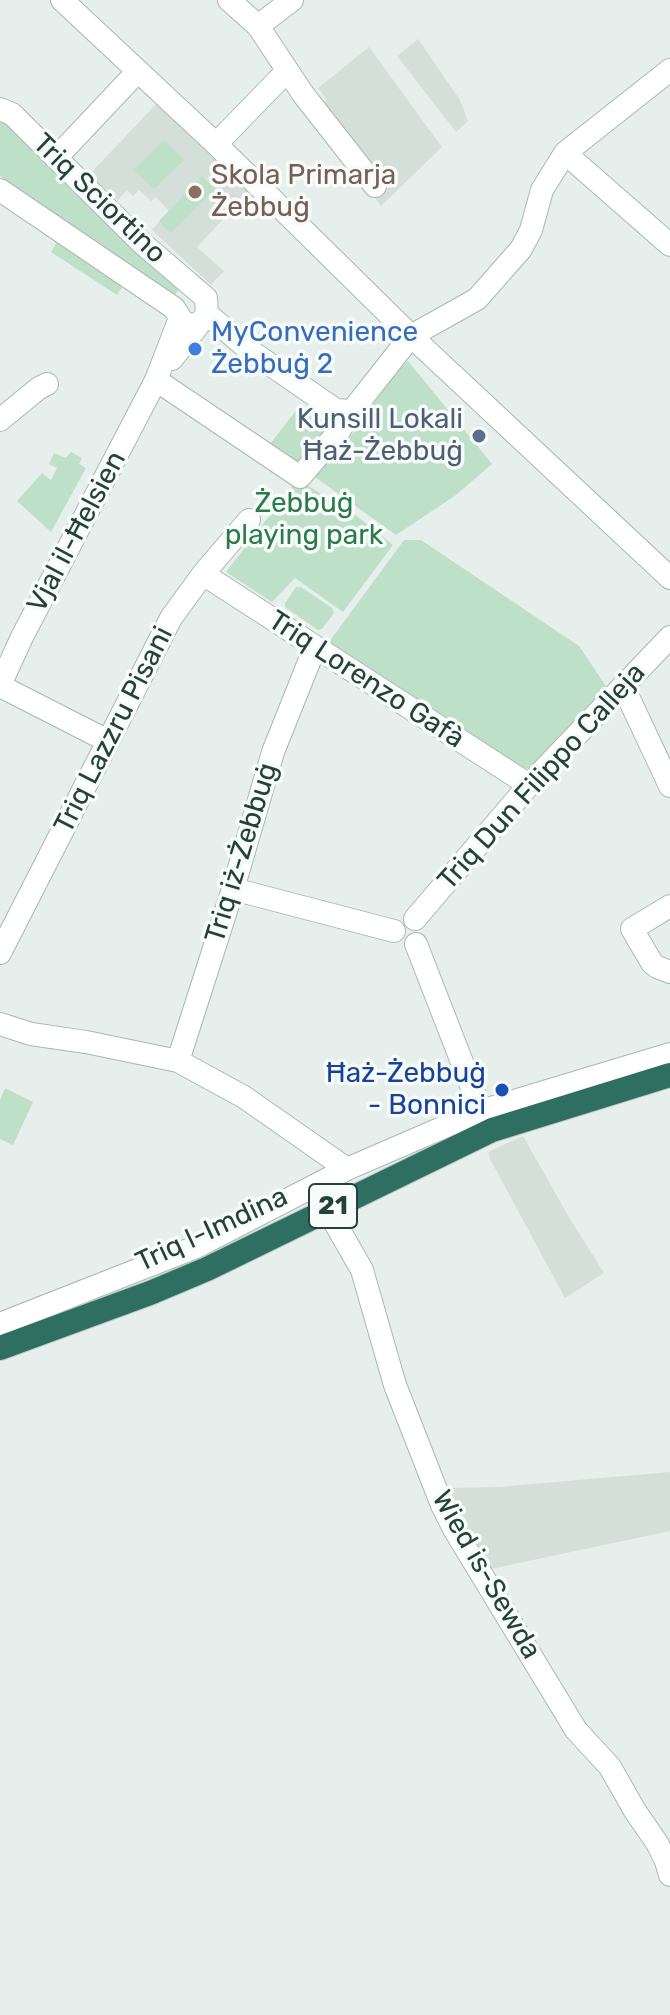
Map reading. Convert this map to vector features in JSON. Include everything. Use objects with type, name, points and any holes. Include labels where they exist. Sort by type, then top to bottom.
[{"type":"highway","name":"Triq l-Imdina","points":[[0,1348],[207,1269],[492,1130],[670,1075]]},
{"type":"street","points":[[62,0],[216,144],[411,336],[670,578]]},
{"type":"street","points":[[229,0],[258,26],[303,94],[375,186]]},
{"type":"street","points":[[258,26],[292,0]]},
{"type":"street","points":[[156,380],[300,477],[411,336],[477,299],[521,249],[531,230],[548,176],[565,153],[670,70]]},
{"type":"street","points":[[56,158],[138,71]]},
{"type":"street","points":[[216,144],[287,71]]},
{"type":"street","name":"Triq Sciortino","points":[[0,109],[12,114],[143,244],[206,298],[190,316]]},
{"type":"street","points":[[565,153],[670,245]]},
{"type":"street","name":"Triq Sciortino","points":[[0,190],[190,316],[252,352],[336,410],[352,411]]},
{"type":"street","name":"Vjal il-Ħelsien","points":[[0,685],[22,637],[190,316]]},
{"type":"street","points":[[0,420],[47,384]]},
{"type":"street","name":"Triq Lazzru Pisani","points":[[0,953],[171,618],[249,520]]},
{"type":"street","name":"Triq Lorenzo Gafà","points":[[203,574],[529,785]]},
{"type":"street","name":"Triq Dun Filippo Calleja","points":[[415,919],[529,785],[670,637]]},
{"type":"street","name":"Triq iż-Żebbuġ","points":[[178,1061],[273,752],[315,647]]},
{"type":"street","points":[[0,685],[108,741]]},
{"type":"street","points":[[623,686],[670,786]]},
{"type":"street","points":[[233,889],[394,931]]},
{"type":"street","points":[[670,906],[632,929],[652,963],[670,972]]},
{"type":"street","points":[[406,917],[415,919],[422,927],[422,936],[416,944],[406,946],[396,940],[394,931],[395,926],[406,917]]},
{"type":"street","points":[[416,944],[481,1111]]},
{"type":"street","points":[[0,1024],[31,1034],[178,1061],[244,1097],[347,1169]]},
{"type":"street","name":"Triq l-Imdina","points":[[0,1324],[196,1247],[347,1169],[481,1111],[670,1054]]},
{"type":"street","name":"Wied is-Sewda","points":[[327,1209],[362,1270],[395,1385],[454,1529],[576,1730],[610,1767],[657,1843],[670,1875]]},
{"type":"shaded area","points":[[418,39],[460,100],[468,121],[456,132],[397,56]]},
{"type":"shaded area","points":[[369,47],[442,147],[381,206],[323,104],[327,100],[318,88]]},
{"type":"shaded area","name":"Skola Primarja Żebbuġ","points":[[159,101],[250,191],[197,247],[224,271],[211,285],[152,230],[169,211],[156,197],[151,201],[139,190],[133,196],[127,190],[118,200],[89,175]]},
{"type":"shaded area","points":[[523,1136],[604,1273],[565,1298],[488,1152]]},
{"type":"shaded area","points":[[670,1472],[670,1531],[486,1570],[442,1488],[499,1487]]},
{"type":"green space","points":[[0,113],[181,286],[173,298],[0,176]]},
{"type":"green space","points":[[164,140],[184,160],[154,189],[134,170]]},
{"type":"green space","points":[[202,176],[215,189],[171,233],[159,221]]},
{"type":"green space","points":[[60,237],[126,281],[117,295],[51,252]]},
{"type":"green space","points":[[408,361],[492,464],[456,495],[396,535],[312,475],[355,431],[393,375]]},
{"type":"green space","points":[[301,404],[330,424],[300,464],[270,444]]},
{"type":"green space","points":[[71,452],[82,458],[79,464],[86,468],[51,532],[17,501],[42,473],[51,480],[57,468],[49,464],[54,453],[66,458]]},
{"type":"green space","name":"Żebbuġ playing park","points":[[305,484],[353,513],[393,545],[343,612],[295,578],[272,602],[226,572],[293,485]]},
{"type":"green space","points":[[404,540],[421,540],[579,646],[608,689],[539,767],[517,769],[329,642]]},
{"type":"green space","points":[[296,587],[301,587],[332,608],[334,613],[322,629],[318,630],[285,607]]},
{"type":"green space","points":[[5,1088],[33,1102],[13,1145],[0,1139],[0,1100]]},
{"type":"place","name":"Skola Primarja Żebbuġ","points":[[195,192]]},
{"type":"place","name":"MyConvenience Żebbuġ 2","points":[[195,349]]},
{"type":"place","name":"Kunsill Lokali Ħaż-Żebbuġ","points":[[479,436]]},
{"type":"place","name":"Ħaż-Żebbuġ - Bonnici","points":[[502,1090]]}]
